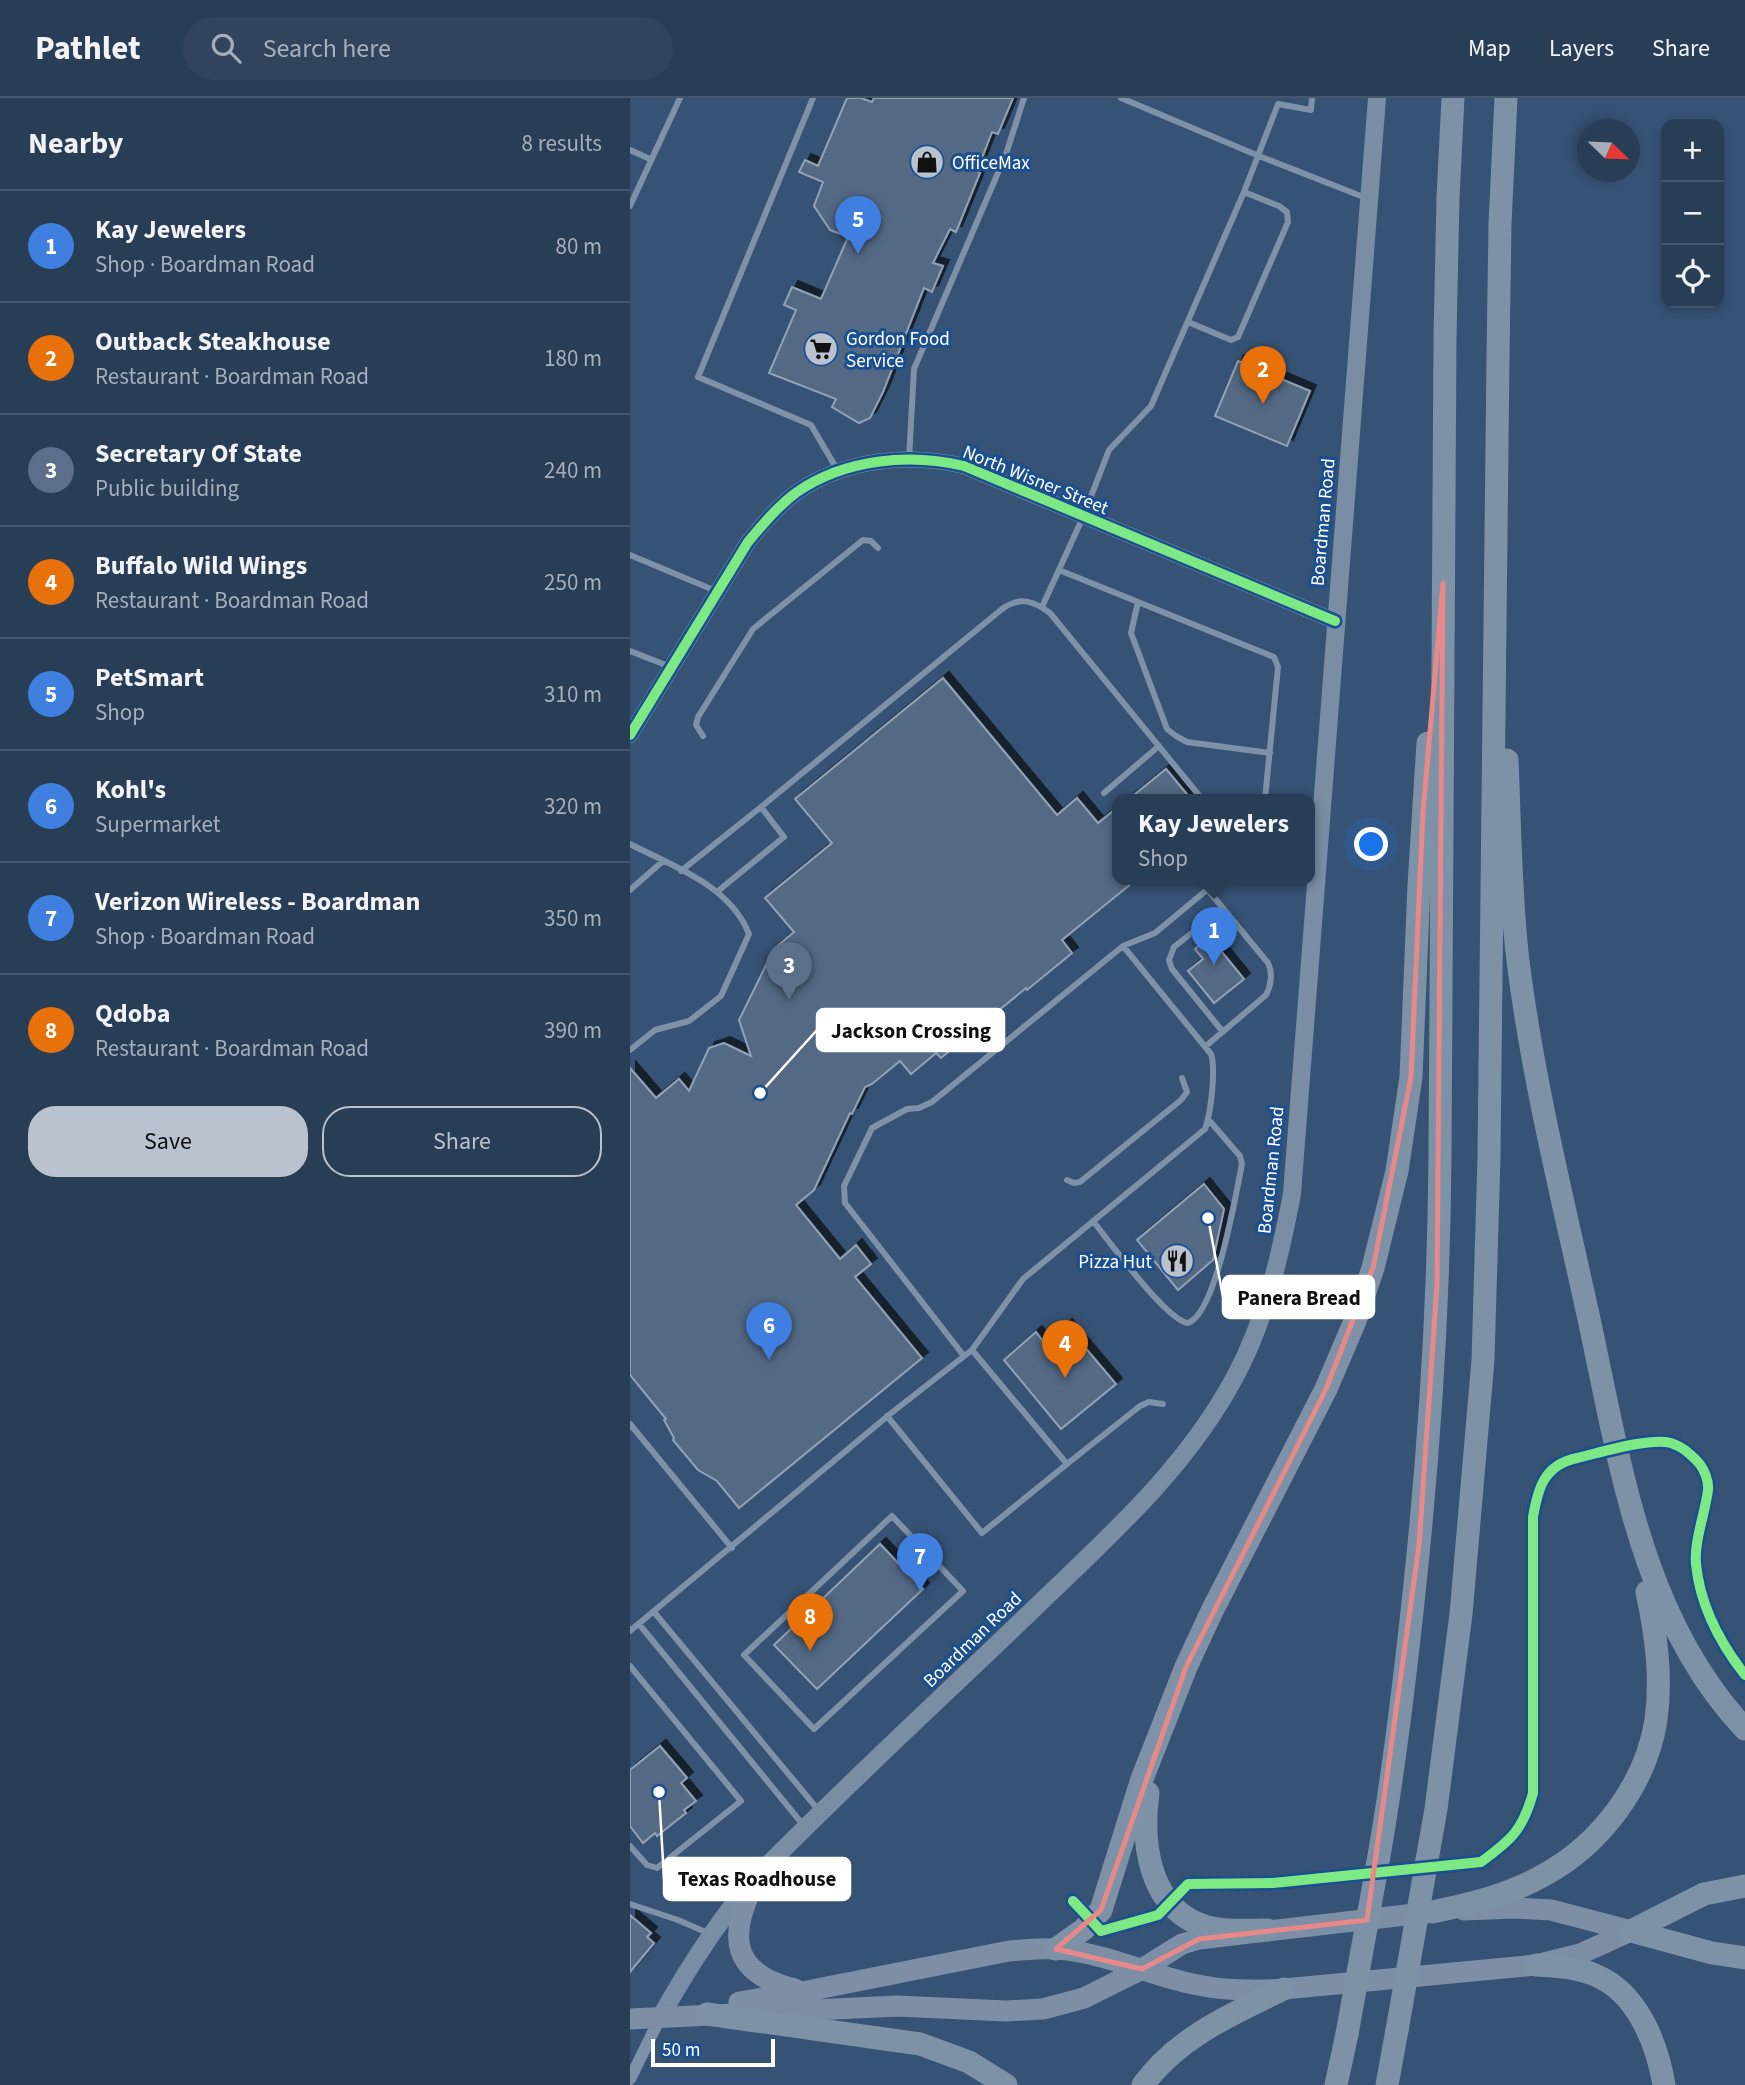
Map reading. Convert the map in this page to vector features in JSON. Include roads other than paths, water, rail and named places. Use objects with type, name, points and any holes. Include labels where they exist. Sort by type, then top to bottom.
[{"type":"highway","points":[[1336,2085],[1392,1776],[1427,1455],[1435,1324],[1440,1210],[1446,260],[1453,98]]},
{"type":"highway","points":[[1387,2085],[1436,1810],[1460,1626],[1483,1360],[1489,1157],[1500,224],[1506,98]]},
{"type":"highway","points":[[1432,1912],[1500,1895],[1532,1881],[1561,1865],[1588,1843],[1611,1819],[1627,1796],[1641,1768],[1656,1721],[1658,1672],[1653,1621],[1546,1120],[1519,962],[1514,912],[1496,500]]},
{"type":"highway","points":[[1056,1949],[1084,1929],[1101,1910],[1142,1779],[1180,1682],[1212,1611],[1337,1367],[1368,1286],[1390,1203],[1404,1133],[1413,1055],[1423,812],[1443,583]]},
{"type":"highway","points":[[1627,1492],[1653,1576],[1675,1629],[1709,1686],[1745,1729]]},
{"type":"highway","points":[[1180,1682],[1153,1768],[1146,1807],[1145,1836],[1154,1877],[1169,1903],[1191,1920],[1217,1929],[1267,1930]]},
{"type":"highway","points":[[1630,1931],[1704,1894],[1745,1886]]},
{"type":"highway","points":[[1630,1931],[1693,1949],[1745,1958]]},
{"type":"highway","points":[[1536,1965],[1580,1970],[1604,1979],[1620,1991],[1635,2010],[1651,2039],[1664,2085]]},
{"type":"highway","points":[[1143,2085],[1164,2060],[1190,2039],[1228,2016],[1284,1989]]},
{"type":"highway","points":[[707,2014],[920,2044],[969,2062],[1006,2085]]},
{"type":"main road","name":"Boardman Road","points":[[661,2016],[711,1935],[759,1874],[1163,1483],[1224,1396],[1255,1336],[1275,1275],[1292,1194],[1377,98]]},
{"type":"main road","points":[[759,1874],[747,1896],[741,1915],[739,1937],[745,1961],[762,1978],[807,1991]]},
{"type":"main road","points":[[630,2019],[897,2006],[1006,2011],[1043,2009],[1084,1998],[1192,1941],[1432,1912],[1540,1909],[1630,1931]]},
{"type":"main road","points":[[661,2016],[807,1991],[1009,1951],[1056,1949],[1092,1955],[1185,1982],[1217,1988],[1284,1989],[1536,1965],[1580,1954],[1630,1931]]},
{"type":"street","name":"North Wisner Street","points":[[630,735],[635,716],[671,667],[748,542],[765,521],[799,491],[838,472],[863,464],[937,459],[964,466],[1335,621]]},
{"type":"street","points":[[630,2079],[661,2016]]},
{"type":"lane","points":[[630,206],[680,98]]},
{"type":"lane","points":[[813,98],[698,377],[811,425],[838,472]]},
{"type":"lane","points":[[909,460],[914,369],[1006,153],[1024,98]]},
{"type":"lane","points":[[1121,98],[1369,199]]},
{"type":"lane","points":[[1042,607],[1083,517],[1109,450],[1151,406],[1244,192],[1278,104],[1311,110],[1312,98]]},
{"type":"lane","points":[[630,150],[650,159]]},
{"type":"lane","points":[[1188,322],[1231,340],[1238,337],[1288,222],[1287,212],[1279,206],[1244,192]]},
{"type":"lane","points":[[703,736],[696,725],[698,717],[749,633],[863,540],[871,541],[878,548]]},
{"type":"lane","points":[[630,555],[717,592]]},
{"type":"lane","points":[[1059,570],[1274,657],[1278,667],[1266,794]]},
{"type":"lane","points":[[681,871],[1002,608],[1022,600],[1042,607],[1056,621],[1198,794]]},
{"type":"lane","points":[[1138,602],[1131,633],[1167,729],[1187,741],[1270,753]]},
{"type":"lane","points":[[630,651],[671,667]]},
{"type":"lane","points":[[1104,793],[1159,746]]},
{"type":"lane","points":[[718,891],[784,836],[761,807]]},
{"type":"lane","points":[[630,844],[718,891],[746,926],[748,934],[720,996],[689,1021],[655,1030],[630,1049]]},
{"type":"lane","points":[[630,890],[663,862]]},
{"type":"lane","points":[[964,1356],[845,1203],[844,1185],[872,1128],[906,1109],[919,1108],[932,1102],[1123,946],[1155,933],[1213,885]]},
{"type":"lane","points":[[1206,1046],[1266,995],[1270,987],[1271,970],[1208,890]]},
{"type":"lane","points":[[1223,908],[1174,947],[1169,960],[1172,968],[1223,1032]]},
{"type":"lane","points":[[630,1631],[887,1416],[972,1350],[1023,1279],[1200,1135],[1208,1119],[1213,1063],[1206,1046],[1123,946]]},
{"type":"lane","points":[[1067,1180],[1080,1182],[1181,1100],[1187,1092],[1182,1078]]},
{"type":"lane","points":[[1093,1221],[1135,1274],[1182,1322],[1193,1321],[1202,1310],[1217,1275],[1242,1164],[1240,1156],[1208,1119]]},
{"type":"lane","points":[[972,1350],[1067,1464]]},
{"type":"lane","points":[[887,1416],[982,1533],[1140,1406],[1149,1402],[1163,1404]]},
{"type":"lane","points":[[630,1424],[732,1548]]},
{"type":"lane","points":[[892,1516],[963,1591],[814,1729],[744,1656],[892,1516]]},
{"type":"lane","points":[[654,1612],[821,1813]]},
{"type":"lane","points":[[639,1624],[806,1828]]},
{"type":"lane","points":[[630,1666],[741,1801],[657,1868],[647,1865],[630,1846]]},
{"type":"lane","points":[[630,1905],[678,1920],[711,1935]]},
{"type":"place","name":"OfficeMax","points":[[927,162]]},
{"type":"place","name":"PetSmart","points":[[858,254]]},
{"type":"place","name":"Gordon Food Service","points":[[821,349]]},
{"type":"place","name":"Outback Steakhouse","points":[[1263,404]]},
{"type":"place","name":"Kay Jewelers","points":[[1214,965]]},
{"type":"place","name":"Secretary Of State","points":[[789,1000]]},
{"type":"place","name":"Jackson Crossing","points":[[760,1093]]},
{"type":"place","name":"Panera Bread","points":[[1208,1218]]},
{"type":"place","name":"Pizza Hut","points":[[1177,1261]]},
{"type":"place","name":"Kohl's","points":[[769,1360]]},
{"type":"place","name":"Buffalo Wild Wings","points":[[1065,1378]]},
{"type":"place","name":"Verizon Wireless - Boardman","points":[[920,1591]]},
{"type":"place","name":"Qdoba","points":[[810,1651]]},
{"type":"place","name":"Texas Roadhouse","points":[[659,1792]]}]
